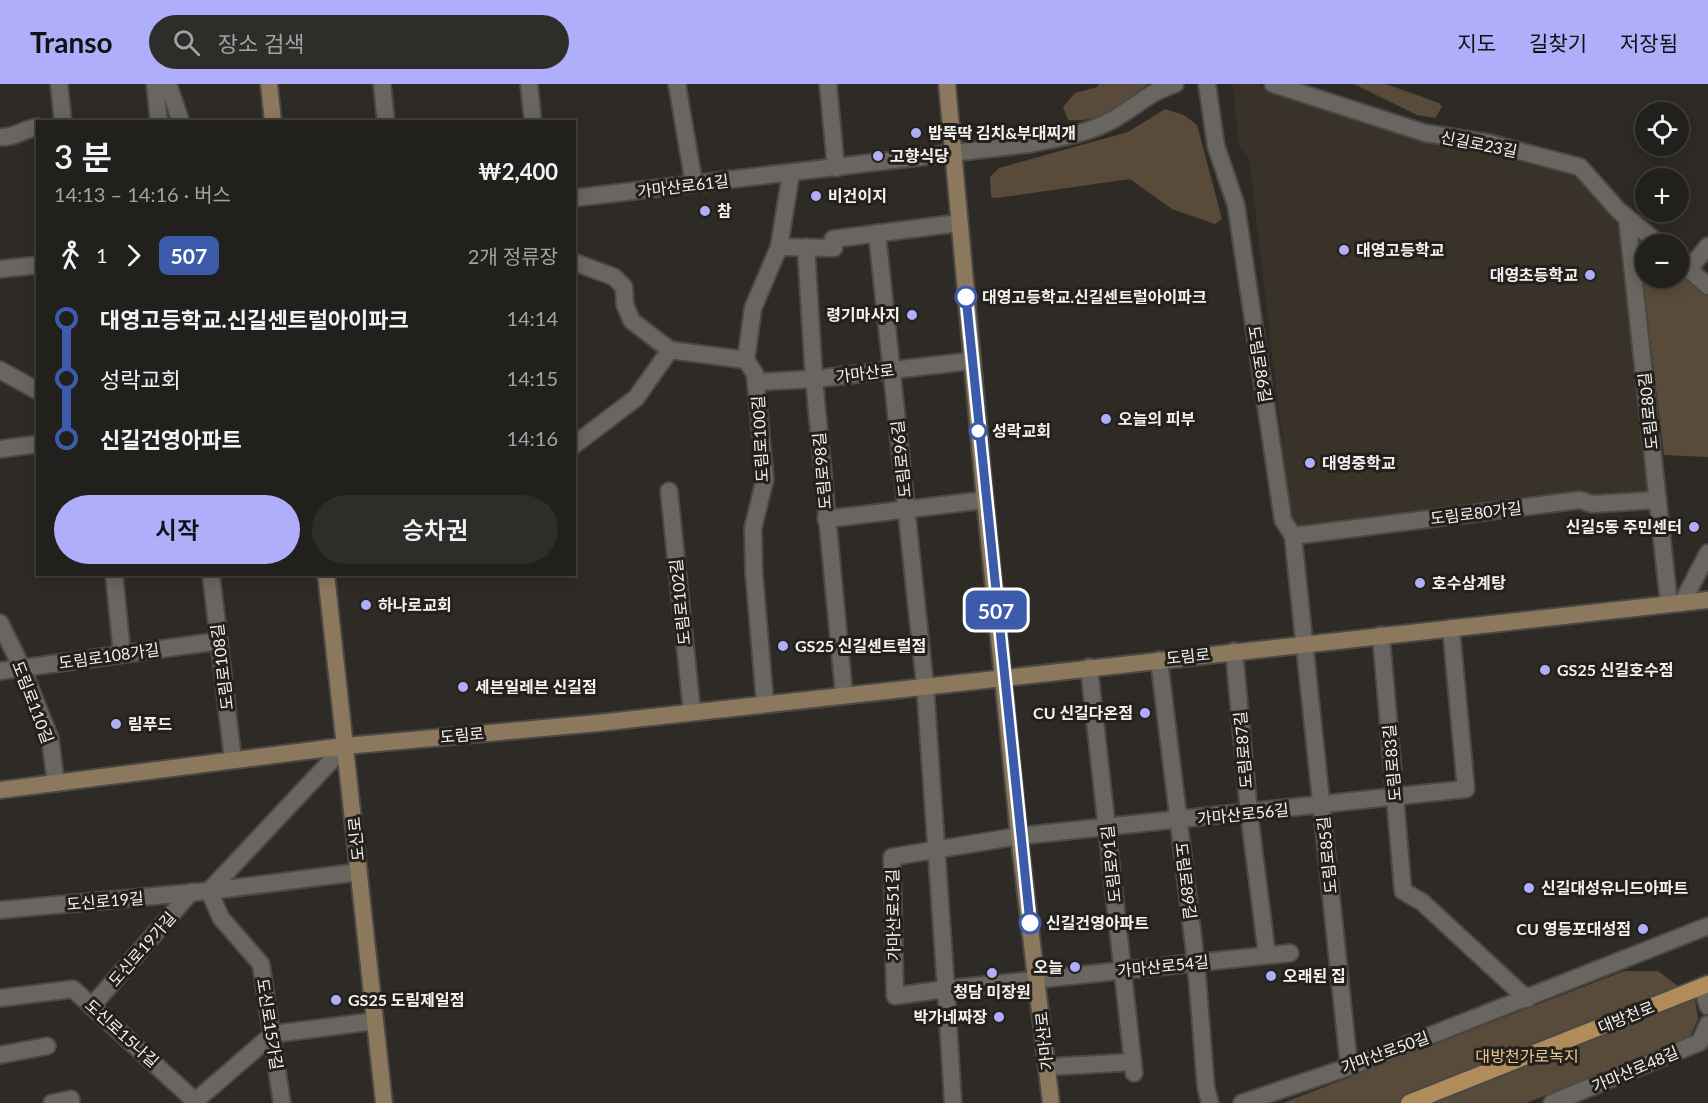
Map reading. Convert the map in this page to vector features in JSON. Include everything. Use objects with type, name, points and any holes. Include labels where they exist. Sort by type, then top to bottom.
[{"type":"main road","points":[[269,84],[273,120]]},
{"type":"main road","name":"가마산로","points":[[946,84],[1019,836],[1051,1103]]},
{"type":"main road","name":"도신로","points":[[326,576],[384,1103]]},
{"type":"main road","name":"도림로","points":[[0,790],[345,746],[692,712],[1708,600]]},
{"type":"main road","name":"대방천로","points":[[1409,1103],[1705,985]]},
{"type":"street","points":[[59,84],[63,120]]},
{"type":"street","points":[[155,84],[159,120]]},
{"type":"street","points":[[168,84],[180,120]]},
{"type":"street","points":[[382,84],[386,120]]},
{"type":"street","points":[[529,84],[533,120]]},
{"type":"street","points":[[677,84],[694,184]]},
{"type":"street","points":[[828,84],[836,168]]},
{"type":"street","name":"가마산로61길","points":[[576,198],[1029,144],[1082,133],[1114,119],[1146,98],[1175,84]]},
{"type":"street","name":"도림로86길","points":[[1207,84],[1216,146],[1236,206],[1283,520],[1293,536],[1303,644]]},
{"type":"street","name":"신길로23길","points":[[1273,84],[1425,133],[1489,143],[1580,167],[1627,218],[1647,234]]},
{"type":"street","points":[[0,137],[11,138],[27,129],[36,127]]},
{"type":"street","points":[[576,263],[614,277],[624,287],[625,305],[632,321],[670,350],[746,360],[753,308],[779,247],[791,173]]},
{"type":"street","name":"도림로80길","points":[[1627,218],[1658,500],[1676,603]]},
{"type":"street","points":[[779,247],[834,248],[833,239],[959,223]]},
{"type":"street","name":"도림로96길","points":[[877,233],[925,685]]},
{"type":"street","points":[[1689,261],[1708,246]]},
{"type":"street","name":"도림로98길","points":[[806,247],[814,379],[844,694]]},
{"type":"street","points":[[0,269],[36,265]]},
{"type":"street","points":[[1689,269],[1708,286]]},
{"type":"street","points":[[576,443],[636,398],[670,350]]},
{"type":"street","name":"도림로100길","points":[[746,360],[758,382],[765,479],[753,528],[765,703]]},
{"type":"street","name":"가마산로","points":[[758,382],[814,379],[971,360]]},
{"type":"street","points":[[0,370],[36,390]]},
{"type":"street","points":[[0,449],[36,444]]},
{"type":"street","name":"도림로102길","points":[[669,491],[692,712]]},
{"type":"street","points":[[826,519],[985,500]]},
{"type":"street","name":"도림로80가길","points":[[1293,536],[1580,500],[1592,504],[1658,500]]},
{"type":"street","points":[[1676,603],[1708,553]]},
{"type":"street","points":[[114,576],[122,654]]},
{"type":"street","name":"도림로108길","points":[[211,576],[233,760]]},
{"type":"street","name":"도림로110길","points":[[0,623],[22,668],[50,738],[56,783]]},
{"type":"street","name":"가마산로56길","points":[[1019,836],[1179,821],[1466,789],[1451,628]]},
{"type":"street","name":"도림로83길","points":[[1381,635],[1403,891],[1422,902],[1527,999]]},
{"type":"street","name":"도림로108가길","points":[[0,671],[219,641]]},
{"type":"street","name":"도림로85길","points":[[1303,644],[1349,1066]]},
{"type":"street","name":"도림로87길","points":[[1234,651],[1249,813],[1267,955]]},
{"type":"street","name":"도림로89길","points":[[1159,660],[1196,963],[1206,1088],[1210,1103]]},
{"type":"street","name":"도림로91길","points":[[1047,1067],[1134,1067],[1089,667]]},
{"type":"street","points":[[925,685],[953,1103]]},
{"type":"street","points":[[209,891],[345,746]]},
{"type":"street","points":[[937,850],[1019,836]]},
{"type":"street","name":"가마산로51길","points":[[937,850],[892,857],[895,996],[946,988]]},
{"type":"street","name":"도신로19길","points":[[0,910],[209,891],[359,872]]},
{"type":"street","name":"도신로15가길","points":[[209,891],[221,918],[261,964],[282,1103]]},
{"type":"street","name":"도신로19가길","points":[[92,1006],[191,892]]},
{"type":"street","name":"가마산로50길","points":[[1242,1103],[1349,1066],[1527,999],[1708,926]]},
{"type":"street","name":"가마산로54길","points":[[1037,979],[1290,953]]},
{"type":"street","points":[[946,988],[1037,979]]},
{"type":"street","points":[[1705,985],[1708,1006]]},
{"type":"street","name":"도신로15나길","points":[[0,998],[73,989],[196,1102]]},
{"type":"street","points":[[196,1102],[273,1034],[375,1021]]},
{"type":"street","name":"가마산로48길","points":[[1552,1103],[1700,1042],[1708,1024]]},
{"type":"street","points":[[0,1055],[46,1046]]},
{"type":"street","points":[[52,1103],[71,1099],[71,1103]]},
{"type":"shaded area","points":[[1233,84],[1256,84],[1427,140],[1575,175],[1618,223],[1649,491],[1295,528],[1291,517],[1249,157],[1239,147]]},
{"type":"green space","points":[[1099,84],[1148,84],[1111,111],[1092,118],[1068,120],[1063,107],[1075,93],[1097,87]]},
{"type":"green space","points":[[1354,84],[1386,84],[1439,103],[1442,107],[1435,118],[1417,115]]},
{"type":"green space","points":[[1165,109],[1184,115],[1197,125],[1222,219],[1215,224],[1172,209],[1130,179],[991,197],[990,177],[999,168],[1128,132]]},
{"type":"green space","points":[[1689,272],[1708,289],[1708,457],[1664,455],[1644,288],[1689,288]]},
{"type":"green space","name":"대방천가로녹지","points":[[1624,971],[1658,971],[1695,999],[1698,1019],[1689,1039],[1526,1103],[1283,1103]]},
{"type":"bus line","name":"507","points":[[966,297],[1019,836],[1030,923]]},
{"type":"place","name":"밥뚝딱 김치&부대찌개","points":[[916,133]]},
{"type":"place","name":"고향식당","points":[[878,156]]},
{"type":"place","name":"비건이지","points":[[816,196]]},
{"type":"place","name":"참","points":[[705,211]]},
{"type":"place","name":"대영고등학교","points":[[1344,250]]},
{"type":"place","name":"대영초등학교","points":[[1590,275]]},
{"type":"place","name":"대영고등학교.신길센트럴아이파크","points":[[966,297]]},
{"type":"place","name":"령기마사지","points":[[912,315]]},
{"type":"place","name":"오늘의 피부","points":[[1106,419]]},
{"type":"place","name":"성락교회","points":[[978,431]]},
{"type":"place","name":"대영중학교","points":[[1310,463]]},
{"type":"place","name":"신길5동 주민센터","points":[[1694,527]]},
{"type":"place","name":"호수삼계탕","points":[[1420,583]]},
{"type":"place","name":"하나로교회","points":[[366,605]]},
{"type":"place","name":"GS25 신길센트럴점","points":[[783,646]]},
{"type":"place","name":"GS25 신길호수점","points":[[1545,670]]},
{"type":"place","name":"세븐일레븐 신길점","points":[[463,687]]},
{"type":"place","name":"CU 신길다온점","points":[[1145,713]]},
{"type":"place","name":"림푸드","points":[[116,724]]},
{"type":"place","name":"신길대성유니드아파트","points":[[1529,888]]},
{"type":"place","name":"신길건영아파트","points":[[1030,923]]},
{"type":"place","name":"CU 영등포대성점","points":[[1643,929]]},
{"type":"place","name":"오늘","points":[[1075,967]]},
{"type":"place","name":"청담 미장원","points":[[992,973]]},
{"type":"place","name":"오래된 집","points":[[1271,976]]},
{"type":"place","name":"GS25 도림제일점","points":[[336,1000]]},
{"type":"place","name":"박가네짜장","points":[[999,1017]]}]
